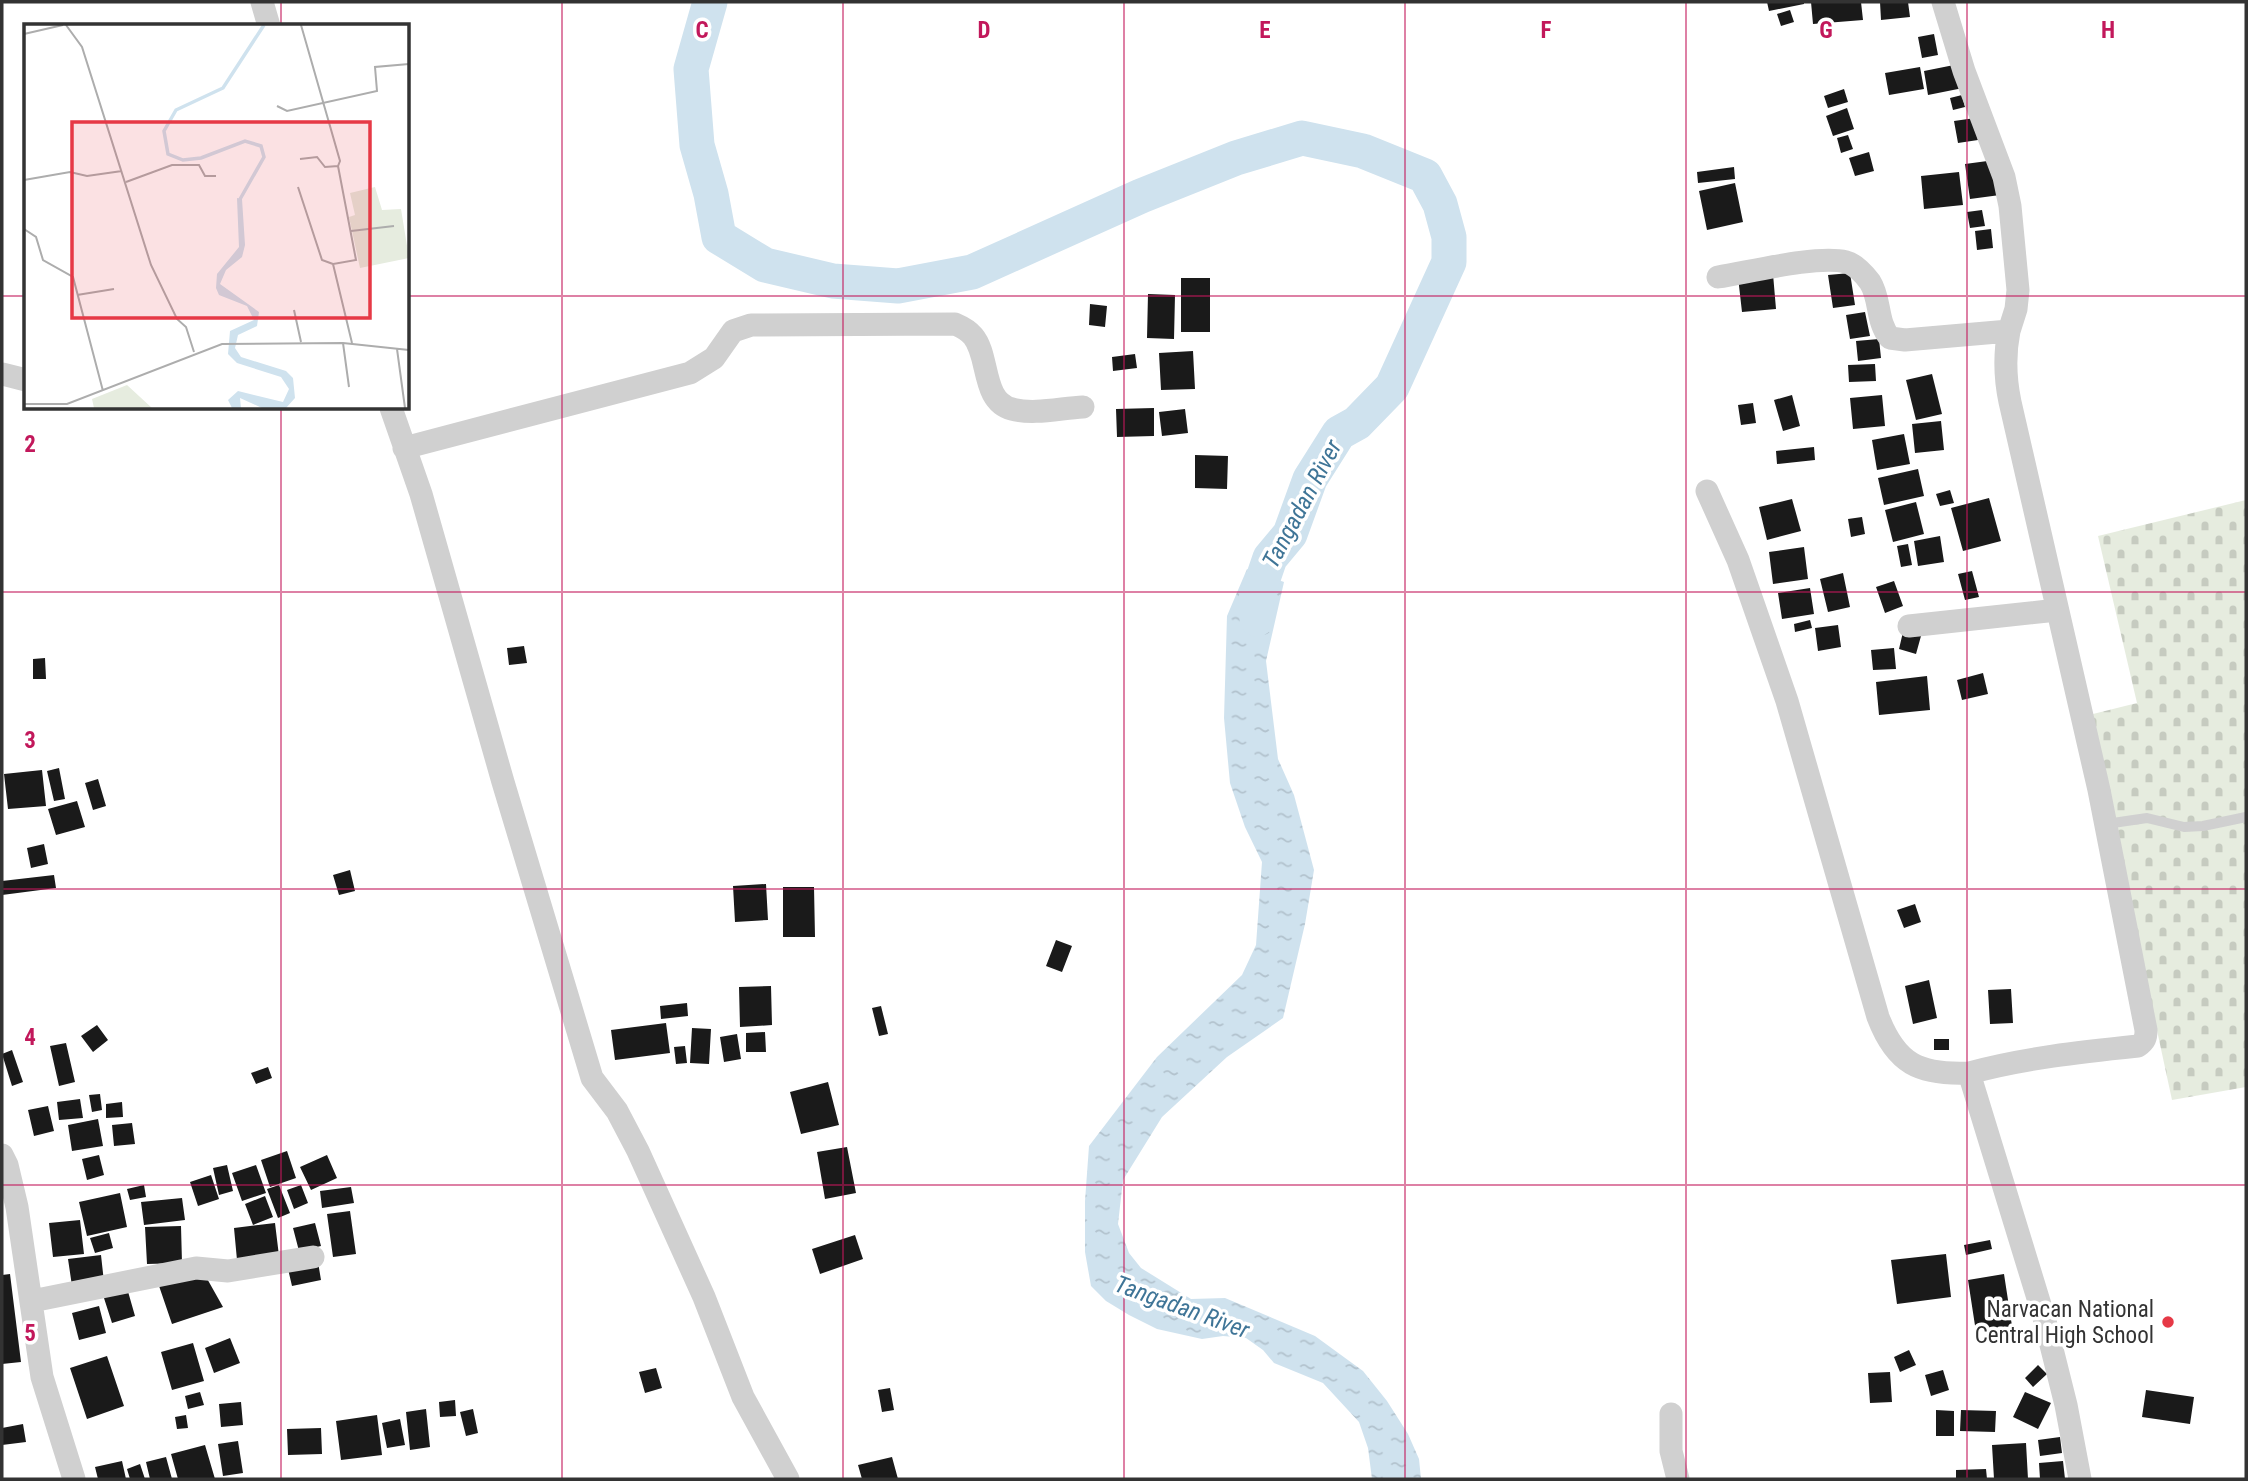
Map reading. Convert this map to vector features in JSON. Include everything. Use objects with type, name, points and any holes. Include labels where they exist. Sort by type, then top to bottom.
[{"type":"street","points":[[262,2],[268,24]]},
{"type":"street","points":[[1707,491],[1743,571],[1787,701],[1887,1041],[1906,1061],[1924,1070],[1952,1074],[1969,1073],[2003,1064],[2138,1046],[2144,1042],[2146,1030],[2106,824],[2005,378],[2004,360],[2018,290],[2010,206],[2004,177],[1964,71],[1943,2]]},
{"type":"street","points":[[1718,277],[1821,260],[1848,262],[1871,283],[1884,331],[1890,338],[1905,340],[2009,331]]},
{"type":"street","points":[[404,448],[690,373],[714,358],[733,331],[751,325],[955,324],[975,338],[991,388],[1001,404],[1011,409],[1029,411],[1083,407]]},
{"type":"street","points":[[2,374],[24,380]]},
{"type":"street","points":[[392,410],[421,494],[503,782],[592,1078],[617,1111],[638,1151],[704,1297],[743,1397],[788,1479]]},
{"type":"street","points":[[1909,626],[2057,610]]},
{"type":"street","points":[[1969,1073],[2045,1321],[2066,1405],[2080,1479]]},
{"type":"street","points":[[2,1155],[7,1164],[17,1207],[42,1377],[74,1479]]},
{"type":"street","points":[[32,1301],[196,1268],[228,1271],[313,1258]]},
{"type":"street","points":[[1671,1414],[1671,1451],[1678,1479]]},
{"type":"lane","points":[[2106,824],[2147,818],[2184,827],[2246,817]]},
{"type":"green space","points":[[2246,500],[2246,1087],[2172,1100],[2089,715],[2137,703],[2098,536]]},
{"type":"water","points":[[1247,569],[1284,582],[1266,661],[1278,759],[1294,795],[1314,870],[1305,924],[1283,1018],[1227,1057],[1162,1117],[1123,1180],[1118,1224],[1129,1253],[1141,1268],[1191,1299],[1225,1298],[1315,1336],[1363,1371],[1408,1434],[1419,1459],[1421,1479],[1372,1479],[1368,1448],[1359,1422],[1323,1383],[1274,1363],[1263,1350],[1246,1338],[1223,1336],[1202,1339],[1157,1329],[1106,1301],[1091,1286],[1085,1252],[1089,1146],[1157,1057],[1242,975],[1256,945],[1262,862],[1245,827],[1230,783],[1224,718],[1227,616]]},
{"type":"building","points":[[1767,2],[1804,2],[1804,4],[1769,11]]},
{"type":"building","points":[[1811,2],[1861,2],[1863,20],[1813,24]]},
{"type":"building","points":[[1880,2],[1908,2],[1910,17],[1881,20]]},
{"type":"building","points":[[1790,10],[1794,22],[1781,26],[1777,14]]},
{"type":"building","points":[[1934,34],[1938,55],[1922,58],[1918,37]]},
{"type":"building","points":[[1959,64],[1963,88],[1928,95],[1924,71]]},
{"type":"building","points":[[1920,67],[1924,89],[1889,95],[1885,73]]},
{"type":"building","points":[[1844,89],[1848,102],[1828,108],[1824,96]]},
{"type":"building","points":[[1962,95],[1965,107],[1953,110],[1950,98]]},
{"type":"building","points":[[1847,108],[1854,129],[1833,136],[1826,116]]},
{"type":"building","points":[[1975,118],[1978,140],[1958,143],[1954,121]]},
{"type":"building","points":[[1848,135],[1853,149],[1841,153],[1837,138]]},
{"type":"building","points":[[1869,152],[1874,171],[1855,176],[1849,158]]},
{"type":"building","points":[[1995,160],[2000,195],[1970,199],[1965,164]]},
{"type":"building","points":[[1734,167],[1735,179],[1698,183],[1697,172]]},
{"type":"building","points":[[1959,172],[1963,205],[1924,209],[1921,176]]},
{"type":"building","points":[[1735,183],[1743,222],[1707,230],[1699,191]]},
{"type":"building","points":[[1982,210],[1985,226],[1970,228],[1967,212]]},
{"type":"building","points":[[1991,229],[1993,248],[1977,250],[1975,231]]},
{"type":"building","points":[[1850,273],[1855,305],[1833,308],[1828,275]]},
{"type":"building","points":[[1773,274],[1776,309],[1742,312],[1738,277]]},
{"type":"building","points":[[1181,278],[1210,278],[1210,332],[1181,332]]},
{"type":"building","points":[[1148,294],[1175,295],[1174,339],[1147,338]]},
{"type":"building","points":[[1090,304],[1107,306],[1105,327],[1089,325]]},
{"type":"building","points":[[1865,312],[1870,336],[1850,339],[1846,315]]},
{"type":"building","points":[[1879,339],[1881,358],[1858,361],[1856,341]]},
{"type":"building","points":[[1193,351],[1195,389],[1161,390],[1159,353]]},
{"type":"building","points":[[1135,354],[1137,368],[1113,371],[1112,357]]},
{"type":"building","points":[[1875,364],[1876,381],[1849,382],[1848,365]]},
{"type":"building","points":[[1932,374],[1942,414],[1916,420],[1906,380]]},
{"type":"building","points":[[1792,395],[1800,426],[1783,431],[1774,400]]},
{"type":"building","points":[[1882,395],[1885,426],[1853,429],[1850,398]]},
{"type":"building","points":[[1753,403],[1756,423],[1741,425],[1738,405]]},
{"type":"building","points":[[1154,408],[1154,436],[1117,437],[1116,409]]},
{"type":"building","points":[[1185,409],[1188,433],[1162,436],[1159,412]]},
{"type":"building","points":[[1941,421],[1944,450],[1915,453],[1912,424]]},
{"type":"building","points":[[1904,434],[1910,464],[1877,470],[1872,440]]},
{"type":"building","points":[[1814,447],[1815,460],[1777,464],[1776,451]]},
{"type":"building","points":[[1195,455],[1228,456],[1227,489],[1195,488]]},
{"type":"building","points":[[1918,469],[1924,496],[1884,505],[1878,478]]},
{"type":"building","points":[[1950,490],[1954,503],[1940,506],[1936,494]]},
{"type":"building","points":[[1989,498],[2001,541],[1963,551],[1951,508]]},
{"type":"building","points":[[1792,499],[1801,531],[1767,540],[1759,507]]},
{"type":"building","points":[[1916,502],[1924,534],[1893,542],[1885,510]]},
{"type":"building","points":[[1862,517],[1865,534],[1851,537],[1848,519]]},
{"type":"building","points":[[1940,536],[1944,562],[1918,566],[1914,541]]},
{"type":"building","points":[[1908,544],[1912,565],[1901,567],[1897,546]]},
{"type":"building","points":[[1804,547],[1808,579],[1773,584],[1769,552]]},
{"type":"building","points":[[1972,571],[1979,597],[1965,600],[1958,574]]},
{"type":"building","points":[[1843,573],[1850,607],[1828,612],[1820,579]]},
{"type":"building","points":[[1894,581],[1903,606],[1885,613],[1876,587]]},
{"type":"building","points":[[1810,588],[1814,614],[1782,619],[1778,593]]},
{"type":"building","points":[[1810,620],[1812,628],[1795,632],[1794,624]]},
{"type":"building","points":[[1838,625],[1841,647],[1818,651],[1815,628]]},
{"type":"building","points":[[1903,632],[1921,636],[1916,654],[1899,649]]},
{"type":"building","points":[[524,646],[527,663],[509,665],[507,648]]},
{"type":"building","points":[[1894,648],[1896,669],[1873,670],[1871,650]]},
{"type":"building","points":[[45,658],[46,679],[33,679],[33,659]]},
{"type":"building","points":[[1983,673],[1988,694],[1962,700],[1957,680]]},
{"type":"building","points":[[1927,676],[1930,710],[1879,715],[1876,682]]},
{"type":"building","points":[[59,768],[65,799],[54,801],[47,771]]},
{"type":"building","points":[[42,770],[46,806],[8,809],[4,774]]},
{"type":"building","points":[[98,779],[106,806],[93,810],[85,783]]},
{"type":"building","points":[[77,801],[85,827],[56,835],[48,809]]},
{"type":"building","points":[[44,844],[48,864],[31,868],[27,848]]},
{"type":"building","points":[[350,870],[355,891],[339,895],[333,875]]},
{"type":"building","points":[[54,875],[56,888],[2,895],[2,881]]},
{"type":"building","points":[[766,884],[768,920],[735,922],[733,886]]},
{"type":"building","points":[[783,887],[814,887],[815,937],[783,937]]},
{"type":"building","points":[[1915,904],[1921,922],[1904,928],[1897,910]]},
{"type":"building","points":[[1056,940],[1072,946],[1062,972],[1046,966]]},
{"type":"building","points":[[1929,980],[1937,1018],[1913,1024],[1905,986]]},
{"type":"building","points":[[771,986],[772,1025],[740,1027],[739,987]]},
{"type":"building","points":[[2011,989],[2013,1023],[1990,1024],[1988,990]]},
{"type":"building","points":[[687,1003],[688,1016],[661,1019],[660,1006]]},
{"type":"building","points":[[881,1006],[888,1034],[879,1036],[872,1008]]},
{"type":"building","points":[[666,1023],[670,1053],[615,1060],[611,1030]]},
{"type":"building","points":[[97,1025],[108,1040],[93,1052],[81,1036]]},
{"type":"building","points":[[692,1028],[711,1029],[709,1064],[690,1063]]},
{"type":"building","points":[[765,1032],[766,1052],[746,1052],[746,1033]]},
{"type":"building","points":[[737,1034],[741,1059],[724,1062],[720,1037]]},
{"type":"building","points":[[1934,1039],[1949,1039],[1949,1050],[1934,1050]]},
{"type":"building","points":[[66,1043],[75,1082],[59,1086],[50,1046]]},
{"type":"building","points":[[685,1046],[687,1063],[676,1064],[674,1047]]},
{"type":"building","points":[[12,1050],[23,1082],[12,1086],[2,1054]]},
{"type":"building","points":[[268,1067],[272,1078],[256,1084],[251,1073]]},
{"type":"building","points":[[828,1082],[839,1125],[801,1134],[790,1092]]},
{"type":"building","points":[[100,1094],[102,1110],[92,1112],[89,1095]]},
{"type":"building","points":[[80,1099],[83,1118],[59,1120],[57,1102]]},
{"type":"building","points":[[122,1102],[123,1117],[106,1118],[106,1104]]},
{"type":"building","points":[[48,1106],[54,1131],[34,1136],[28,1110]]},
{"type":"building","points":[[98,1119],[103,1146],[72,1151],[68,1125]]},
{"type":"building","points":[[132,1123],[135,1144],[114,1146],[112,1125]]},
{"type":"building","points":[[847,1147],[856,1193],[825,1199],[817,1152]]},
{"type":"building","points":[[287,1151],[296,1178],[270,1187],[261,1160]]},
{"type":"building","points":[[99,1155],[104,1175],[87,1180],[82,1159]]},
{"type":"building","points":[[327,1155],[337,1178],[311,1190],[300,1167]]},
{"type":"building","points":[[227,1165],[233,1191],[219,1195],[213,1168]]},
{"type":"building","points":[[256,1165],[266,1193],[242,1201],[232,1173]]},
{"type":"building","points":[[211,1175],[219,1199],[198,1206],[190,1182]]},
{"type":"building","points":[[144,1185],[146,1197],[130,1200],[127,1189]]},
{"type":"building","points":[[279,1185],[290,1213],[278,1218],[267,1189]]},
{"type":"building","points":[[301,1185],[308,1203],[294,1209],[287,1190]]},
{"type":"building","points":[[351,1187],[354,1203],[322,1208],[320,1191]]},
{"type":"building","points":[[120,1193],[127,1227],[87,1236],[79,1202]]},
{"type":"building","points":[[265,1196],[273,1217],[253,1225],[245,1204]]},
{"type":"building","points":[[182,1198],[185,1220],[144,1225],[141,1202]]},
{"type":"building","points":[[350,1211],[356,1254],[333,1257],[327,1214]]},
{"type":"building","points":[[80,1220],[84,1254],[53,1257],[49,1223]]},
{"type":"building","points":[[275,1223],[279,1256],[237,1260],[234,1228]]},
{"type":"building","points":[[315,1223],[321,1246],[299,1251],[293,1228]]},
{"type":"building","points":[[181,1226],[182,1263],[147,1264],[145,1227]]},
{"type":"building","points":[[109,1233],[113,1248],[95,1253],[90,1238]]},
{"type":"building","points":[[855,1235],[863,1259],[820,1274],[812,1249]]},
{"type":"building","points":[[1990,1240],[1992,1249],[1966,1255],[1964,1245]]},
{"type":"building","points":[[1946,1254],[1951,1297],[1897,1304],[1891,1260]]},
{"type":"building","points":[[101,1255],[104,1282],[72,1286],[68,1259]]},
{"type":"building","points":[[318,1262],[321,1280],[292,1286],[288,1269]]},
{"type":"building","points":[[10,1274],[21,1362],[2,1364],[2,1275]]},
{"type":"building","points":[[2004,1274],[2012,1326],[1976,1332],[1968,1280]]},
{"type":"building","points":[[205,1275],[223,1307],[172,1324],[158,1283]]},
{"type":"building","points":[[127,1288],[135,1316],[112,1323],[103,1295]]},
{"type":"building","points":[[99,1306],[106,1333],[79,1340],[72,1313]]},
{"type":"building","points":[[230,1338],[240,1363],[214,1373],[205,1348]]},
{"type":"building","points":[[193,1343],[204,1381],[172,1390],[161,1352]]},
{"type":"building","points":[[1909,1350],[1916,1365],[1900,1372],[1894,1357]]},
{"type":"building","points":[[107,1356],[124,1406],[87,1419],[70,1368]]},
{"type":"building","points":[[2038,1365],[2047,1374],[2033,1387],[2025,1378]]},
{"type":"building","points":[[656,1368],[662,1388],[645,1393],[639,1372]]},
{"type":"building","points":[[1943,1370],[1949,1390],[1931,1396],[1925,1375]]},
{"type":"building","points":[[1890,1372],[1892,1402],[1870,1403],[1868,1373]]},
{"type":"building","points":[[890,1388],[894,1410],[882,1412],[878,1390]]},
{"type":"building","points":[[2146,1390],[2194,1397],[2190,1424],[2142,1417]]},
{"type":"building","points":[[200,1392],[204,1405],[188,1409],[185,1396]]},
{"type":"building","points":[[2025,1392],[2051,1403],[2038,1429],[2013,1417]]},
{"type":"building","points":[[455,1400],[456,1416],[440,1417],[439,1402]]},
{"type":"building","points":[[241,1402],[243,1425],[221,1427],[219,1404]]},
{"type":"building","points":[[426,1409],[430,1447],[410,1450],[406,1412]]},
{"type":"building","points":[[473,1409],[478,1433],[466,1436],[460,1412]]},
{"type":"building","points":[[1936,1410],[1954,1411],[1954,1436],[1936,1436]]},
{"type":"building","points":[[1961,1410],[1996,1411],[1995,1432],[1960,1431]]},
{"type":"building","points":[[186,1415],[188,1428],[177,1429],[175,1417]]},
{"type":"building","points":[[377,1415],[382,1455],[341,1460],[336,1421]]},
{"type":"building","points":[[400,1419],[405,1445],[387,1448],[382,1423]]},
{"type":"building","points":[[23,1424],[26,1442],[2,1445],[2,1428]]},
{"type":"building","points":[[321,1428],[322,1454],[288,1455],[287,1429]]},
{"type":"building","points":[[2060,1437],[2062,1453],[2040,1456],[2038,1440]]},
{"type":"building","points":[[238,1441],[243,1473],[223,1476],[218,1444]]},
{"type":"building","points":[[2026,1443],[2028,1479],[1994,1479],[1992,1445]]},
{"type":"building","points":[[205,1445],[215,1479],[178,1479],[171,1454]]},
{"type":"building","points":[[166,1457],[172,1479],[150,1479],[146,1462]]},
{"type":"building","points":[[892,1457],[898,1479],[862,1479],[858,1465]]},
{"type":"building","points":[[122,1461],[126,1479],[98,1479],[95,1467]]},
{"type":"building","points":[[2063,1461],[2065,1479],[2040,1479],[2039,1463]]},
{"type":"building","points":[[140,1464],[145,1479],[130,1479],[127,1469]]},
{"type":"building","points":[[1986,1469],[1987,1479],[1956,1479],[1956,1470]]},
{"type":"waterway","name":"Tangadan River","points":[[710,2],[691,69],[697,145],[711,194],[719,237],[765,265],[833,281],[898,286],[972,272],[1141,196],[1236,158],[1302,138],[1363,151],[1425,176],[1440,204],[1449,237],[1449,262],[1392,387],[1357,423],[1339,433],[1310,479],[1290,534],[1270,558],[1256,599],[1257,619]]},
{"type":"place","name":"Narvacan National Central High School","points":[[2168,1322]]}]
